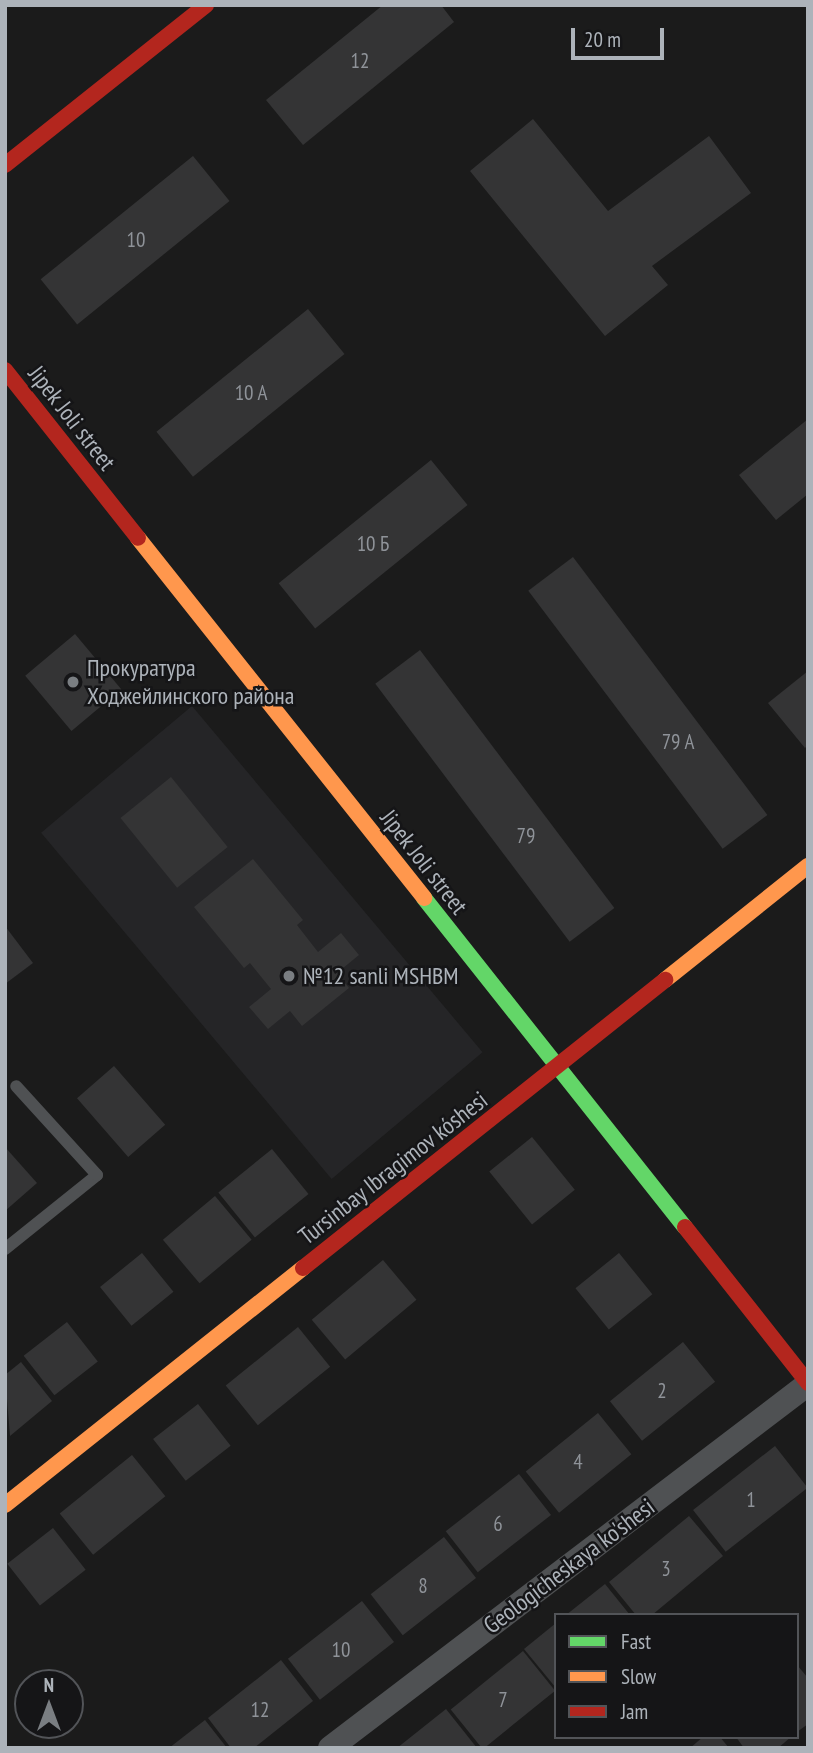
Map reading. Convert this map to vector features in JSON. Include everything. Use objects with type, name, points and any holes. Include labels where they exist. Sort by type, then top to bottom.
[{"type":"street","points":[[5,165],[206,5]]},
{"type":"street","name":"Jipek Joli street","points":[[5,370],[808,1384]]},
{"type":"street","name":"Tursinbay Ibragimov kóshesi","points":[[5,1505],[808,866]]},
{"type":"street","name":"Geologicheskaya ko'shesi","points":[[330,1748],[808,1384]]},
{"type":"lane","points":[[5,1249],[97,1175],[16,1086]]},
{"type":"shaded area","name":"№12 sanli MSHBM","points":[[192,706],[483,1052],[332,1179],[41,833]]},
{"type":"building","points":[[383,5],[441,5],[454,22],[303,145],[266,100]]},
{"type":"building","points":[[533,119],[608,211],[709,136],[751,193],[652,266],[668,285],[605,336],[470,171]]},
{"type":"building","points":[[193,156],[230,201],[77,324],[41,279]]},
{"type":"building","points":[[308,309],[345,354],[193,477],[156,432]]},
{"type":"building","points":[[808,419],[808,494],[776,520],[739,475]]},
{"type":"building","points":[[431,460],[468,505],[315,628],[279,583]]},
{"type":"building","points":[[573,557],[767,815],[723,849],[528,591]]},
{"type":"building","points":[[75,634],[121,689],[71,731],[25,676]]},
{"type":"building","points":[[420,650],[614,908],[570,942],[375,684]]},
{"type":"building","points":[[808,671],[808,745],[805,748],[768,703]]},
{"type":"building","points":[[171,777],[228,847],[177,888],[120,818]]},
{"type":"building","points":[[253,859],[303,920],[297,925],[318,952],[341,933],[359,955],[337,973],[349,988],[302,1026],[290,1011],[268,1029],[249,1007],[271,989],[250,963],[244,968],[194,907]]},
{"type":"building","points":[[5,926],[33,963],[5,984]]},
{"type":"building","points":[[114,1066],[165,1125],[128,1157],[77,1098]]},
{"type":"building","points":[[532,1137],[575,1190],[532,1224],[489,1172]]},
{"type":"building","points":[[5,1147],[37,1183],[5,1211]]},
{"type":"building","points":[[272,1149],[309,1194],[255,1237],[218,1192]]},
{"type":"building","points":[[215,1196],[252,1240],[200,1283],[163,1240]]},
{"type":"building","points":[[142,1253],[173,1292],[132,1326],[100,1287]]},
{"type":"building","points":[[619,1253],[652,1294],[609,1329],[575,1288]]},
{"type":"building","points":[[383,1260],[416,1300],[345,1360],[312,1320]]},
{"type":"building","points":[[67,1322],[98,1361],[54,1395],[24,1356]]},
{"type":"building","points":[[298,1327],[330,1367],[258,1425],[226,1386]]},
{"type":"building","points":[[683,1342],[715,1382],[642,1441],[610,1401]]},
{"type":"building","points":[[21,1362],[52,1401],[10,1436],[5,1375]]},
{"type":"building","points":[[198,1404],[231,1446],[186,1481],[153,1439]]},
{"type":"building","points":[[598,1413],[631,1454],[559,1513],[526,1472]]},
{"type":"building","points":[[775,1446],[808,1488],[726,1552],[693,1510]]},
{"type":"building","points":[[132,1455],[165,1496],[93,1555],[60,1514]]},
{"type":"building","points":[[519,1474],[551,1515],[478,1572],[446,1531]]},
{"type":"building","points":[[689,1516],[723,1556],[654,1613],[634,1613],[609,1582]]},
{"type":"building","points":[[53,1528],[86,1570],[40,1605],[7,1564]]},
{"type":"building","points":[[444,1537],[476,1578],[403,1635],[371,1594]]},
{"type":"building","points":[[605,1584],[628,1613],[569,1613]]},
{"type":"building","points":[[362,1601],[394,1642],[320,1700],[288,1659]]},
{"type":"building","points":[[554,1625],[554,1686],[524,1649]]},
{"type":"building","points":[[523,1651],[554,1692],[482,1748],[451,1710]]},
{"type":"building","points":[[281,1660],[313,1701],[254,1748],[231,1748],[208,1718]]},
{"type":"building","points":[[799,1667],[808,1678],[808,1724],[799,1731]]},
{"type":"building","points":[[446,1709],[477,1748],[397,1748]]},
{"type":"building","points":[[205,1720],[227,1748],[169,1748]]},
{"type":"building","points":[[701,1739],[722,1739],[729,1748],[690,1748]]},
{"type":"building","points":[[737,1739],[789,1739],[778,1748],[744,1748]]},
{"type":"traffic: fast","points":[[424,898],[685,1227]]},
{"type":"traffic: slow","points":[[138,538],[424,898]]},
{"type":"traffic: slow","points":[[665,980],[808,866]]},
{"type":"traffic: slow","points":[[5,1505],[303,1268]]},
{"type":"traffic: jam","points":[[5,165],[206,5]]},
{"type":"traffic: jam","points":[[5,370],[138,538]]},
{"type":"traffic: jam","points":[[303,1268],[665,980]]},
{"type":"traffic: jam","points":[[685,1227],[808,1383]]},
{"type":"place","name":"Прокуратура Ходжейлинского района","points":[[73,682]]},
{"type":"place","name":"№12 sanli MSHBM","points":[[289,976]]}]
